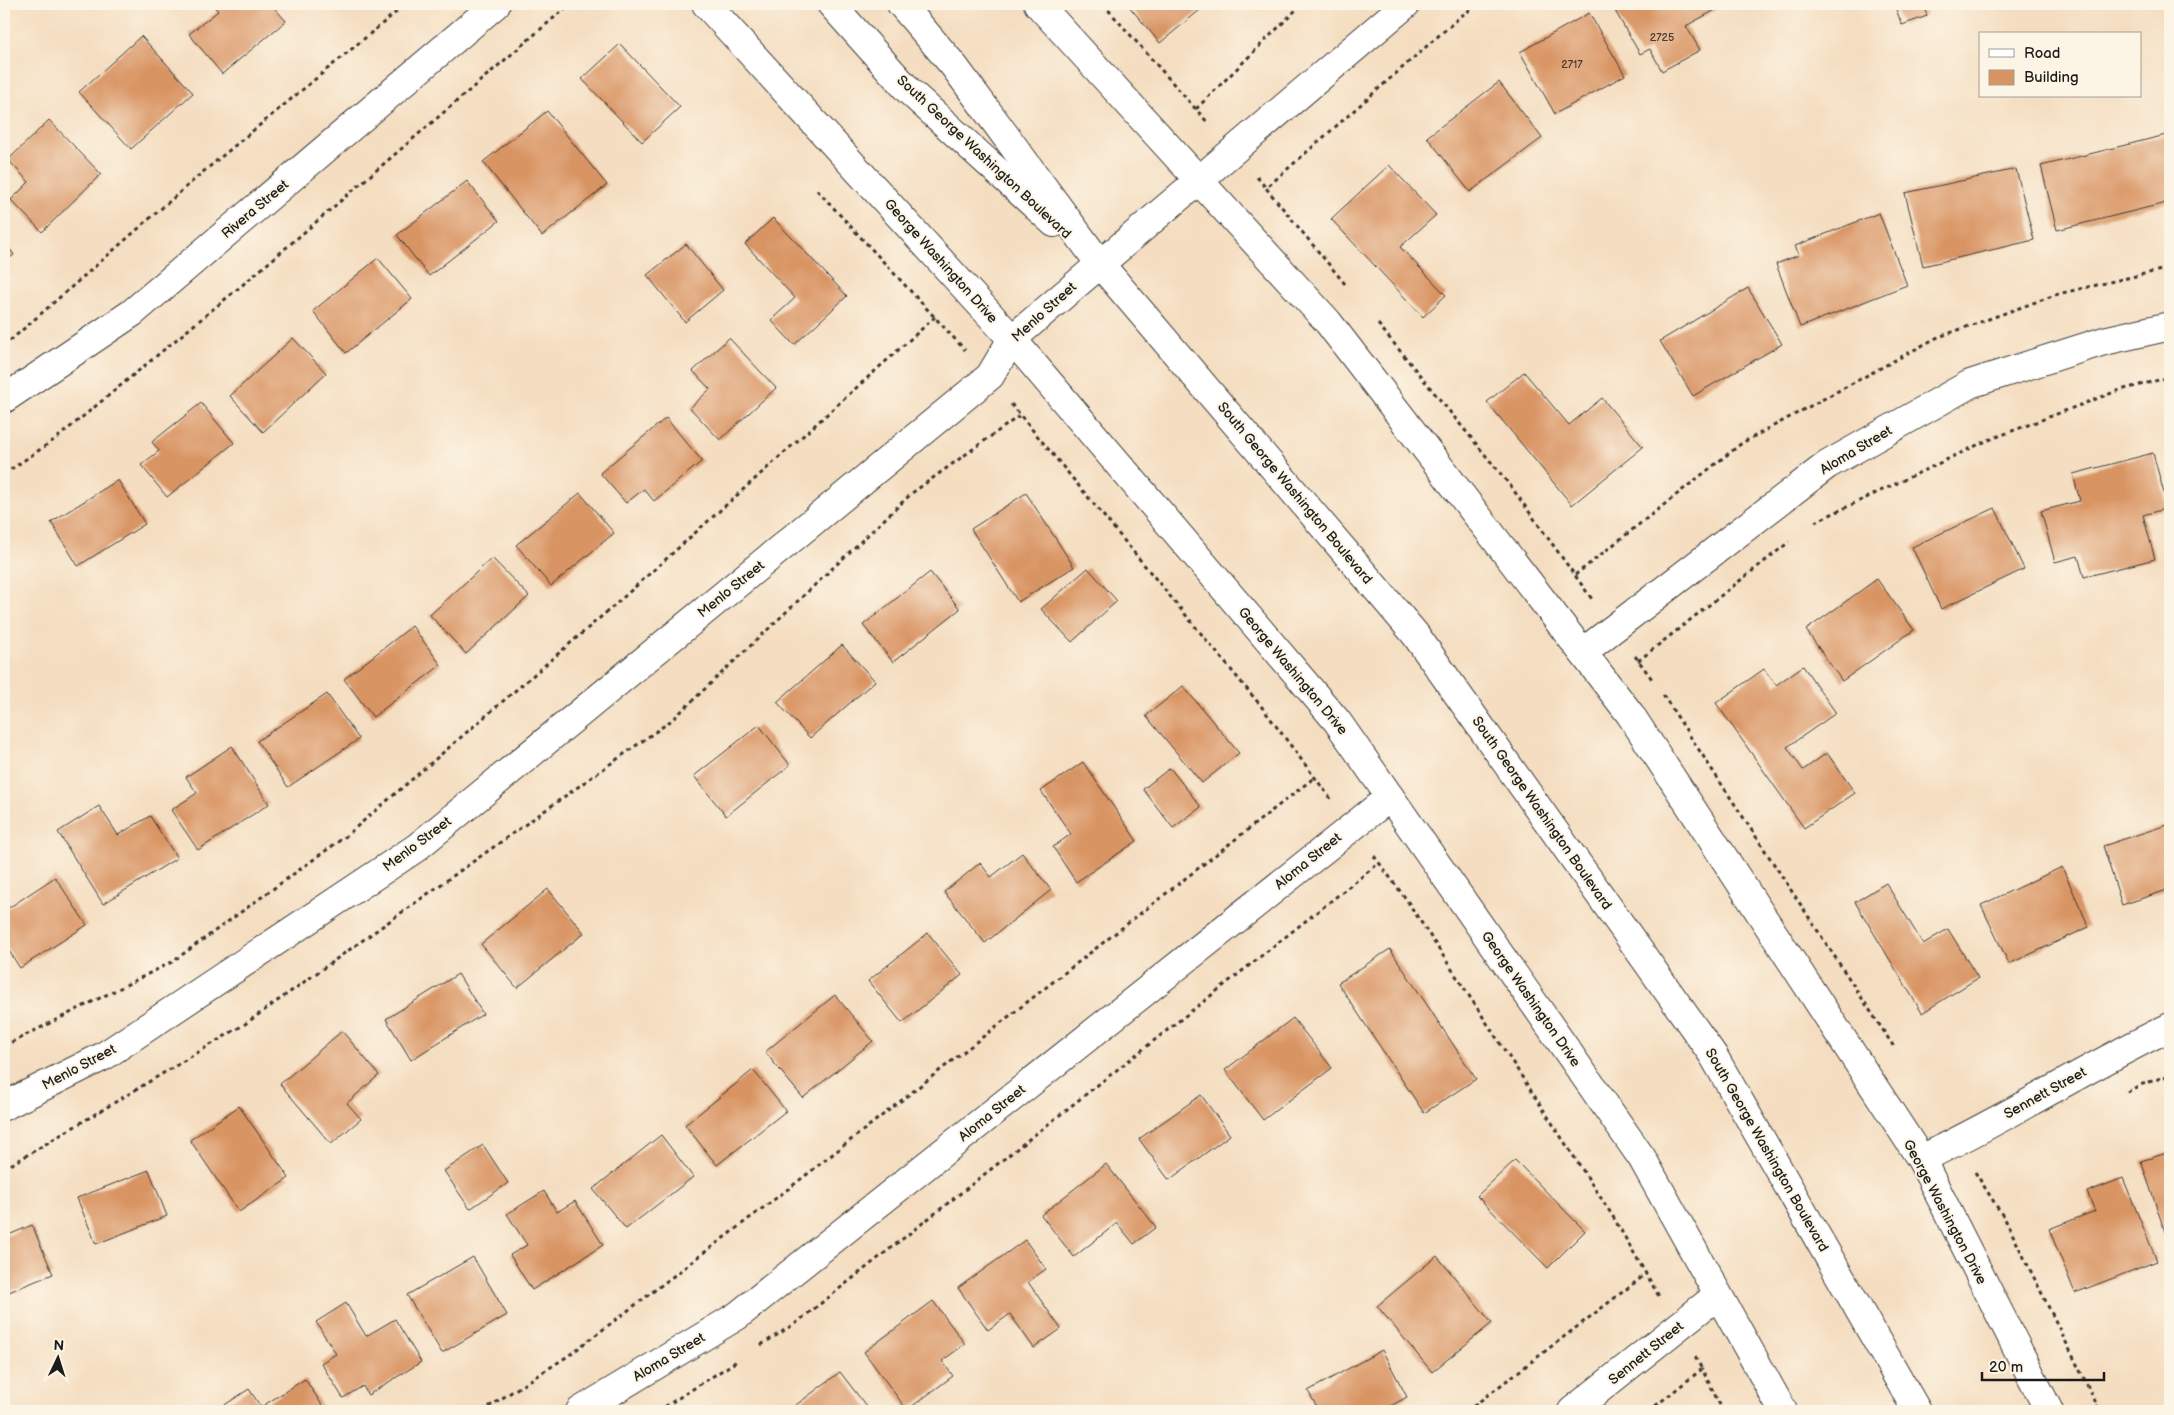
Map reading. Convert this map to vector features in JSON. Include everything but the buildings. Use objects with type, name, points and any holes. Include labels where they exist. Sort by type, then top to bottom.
[{"type":"street","name":"Rivera Street","points":[[4,399],[132,313],[496,4]]},
{"type":"street","name":"George Washington Drive","points":[[706,4],[1012,338],[1337,721],[1642,1158],[1783,1411]]},
{"type":"street","name":"South George Washington Boulevard","points":[[831,4],[908,90],[1100,264]]},
{"type":"street","name":"South George Washington Boulevard","points":[[901,4],[954,66],[1100,264],[1415,634],[1713,1055],[1917,1411]]},
{"type":"street","name":"George Washington Drive","points":[[1038,4],[1328,322],[1630,714],[1921,1159],[2049,1411]]},
{"type":"street","name":"Menlo Street","points":[[4,1106],[104,1056],[416,848],[990,376],[1012,338],[1406,4]]},
{"type":"street","name":"Aloma Street","points":[[1583,652],[1827,465],[1970,384],[2104,341],[2170,326]]},
{"type":"street","name":"Aloma Street","points":[[580,1411],[737,1316],[1390,796]]},
{"type":"street","name":"Sennett Street","points":[[1921,1159],[1956,1143],[2124,1049],[2170,1027]]},
{"type":"street","name":"Sennett Street","points":[[1572,1411],[1718,1295]]},
{"type":"path","points":[[4,346],[203,172],[406,4]]},
{"type":"path","points":[[4,474],[57,438],[245,284],[570,4]]},
{"type":"path","points":[[1103,4],[1266,188],[1347,286]]},
{"type":"path","points":[[1196,109],[1302,4]]},
{"type":"path","points":[[1266,188],[1460,16],[1479,4]]},
{"type":"path","points":[[817,190],[990,376],[1020,416],[1261,706],[1406,899],[1585,1173],[1678,1327],[1723,1411]]},
{"type":"path","points":[[1574,574],[1742,443],[1936,338],[2058,294],[2170,268]]},
{"type":"path","points":[[1372,317],[1509,484],[1653,682]]},
{"type":"path","points":[[4,1046],[172,962],[346,836],[616,604],[935,318]]},
{"type":"path","points":[[1808,527],[1816,521],[1986,442],[2117,391],[2170,378]]},
{"type":"path","points":[[4,1169],[245,1024],[672,720],[912,493],[1020,416]]},
{"type":"path","points":[[1638,661],[1793,539]]},
{"type":"path","points":[[1658,688],[1896,1051]]},
{"type":"path","points":[[482,1411],[568,1356],[792,1186],[1314,777]]},
{"type":"path","points":[[755,1349],[796,1323],[1379,863]]},
{"type":"path","points":[[1956,1143],[2006,1221],[2100,1411]]},
{"type":"path","points":[[1467,1411],[1646,1274]]},
{"type":"path","points":[[658,1411],[739,1359]]},
{"type":"path","points":[[1649,1411],[1702,1369]]}]
